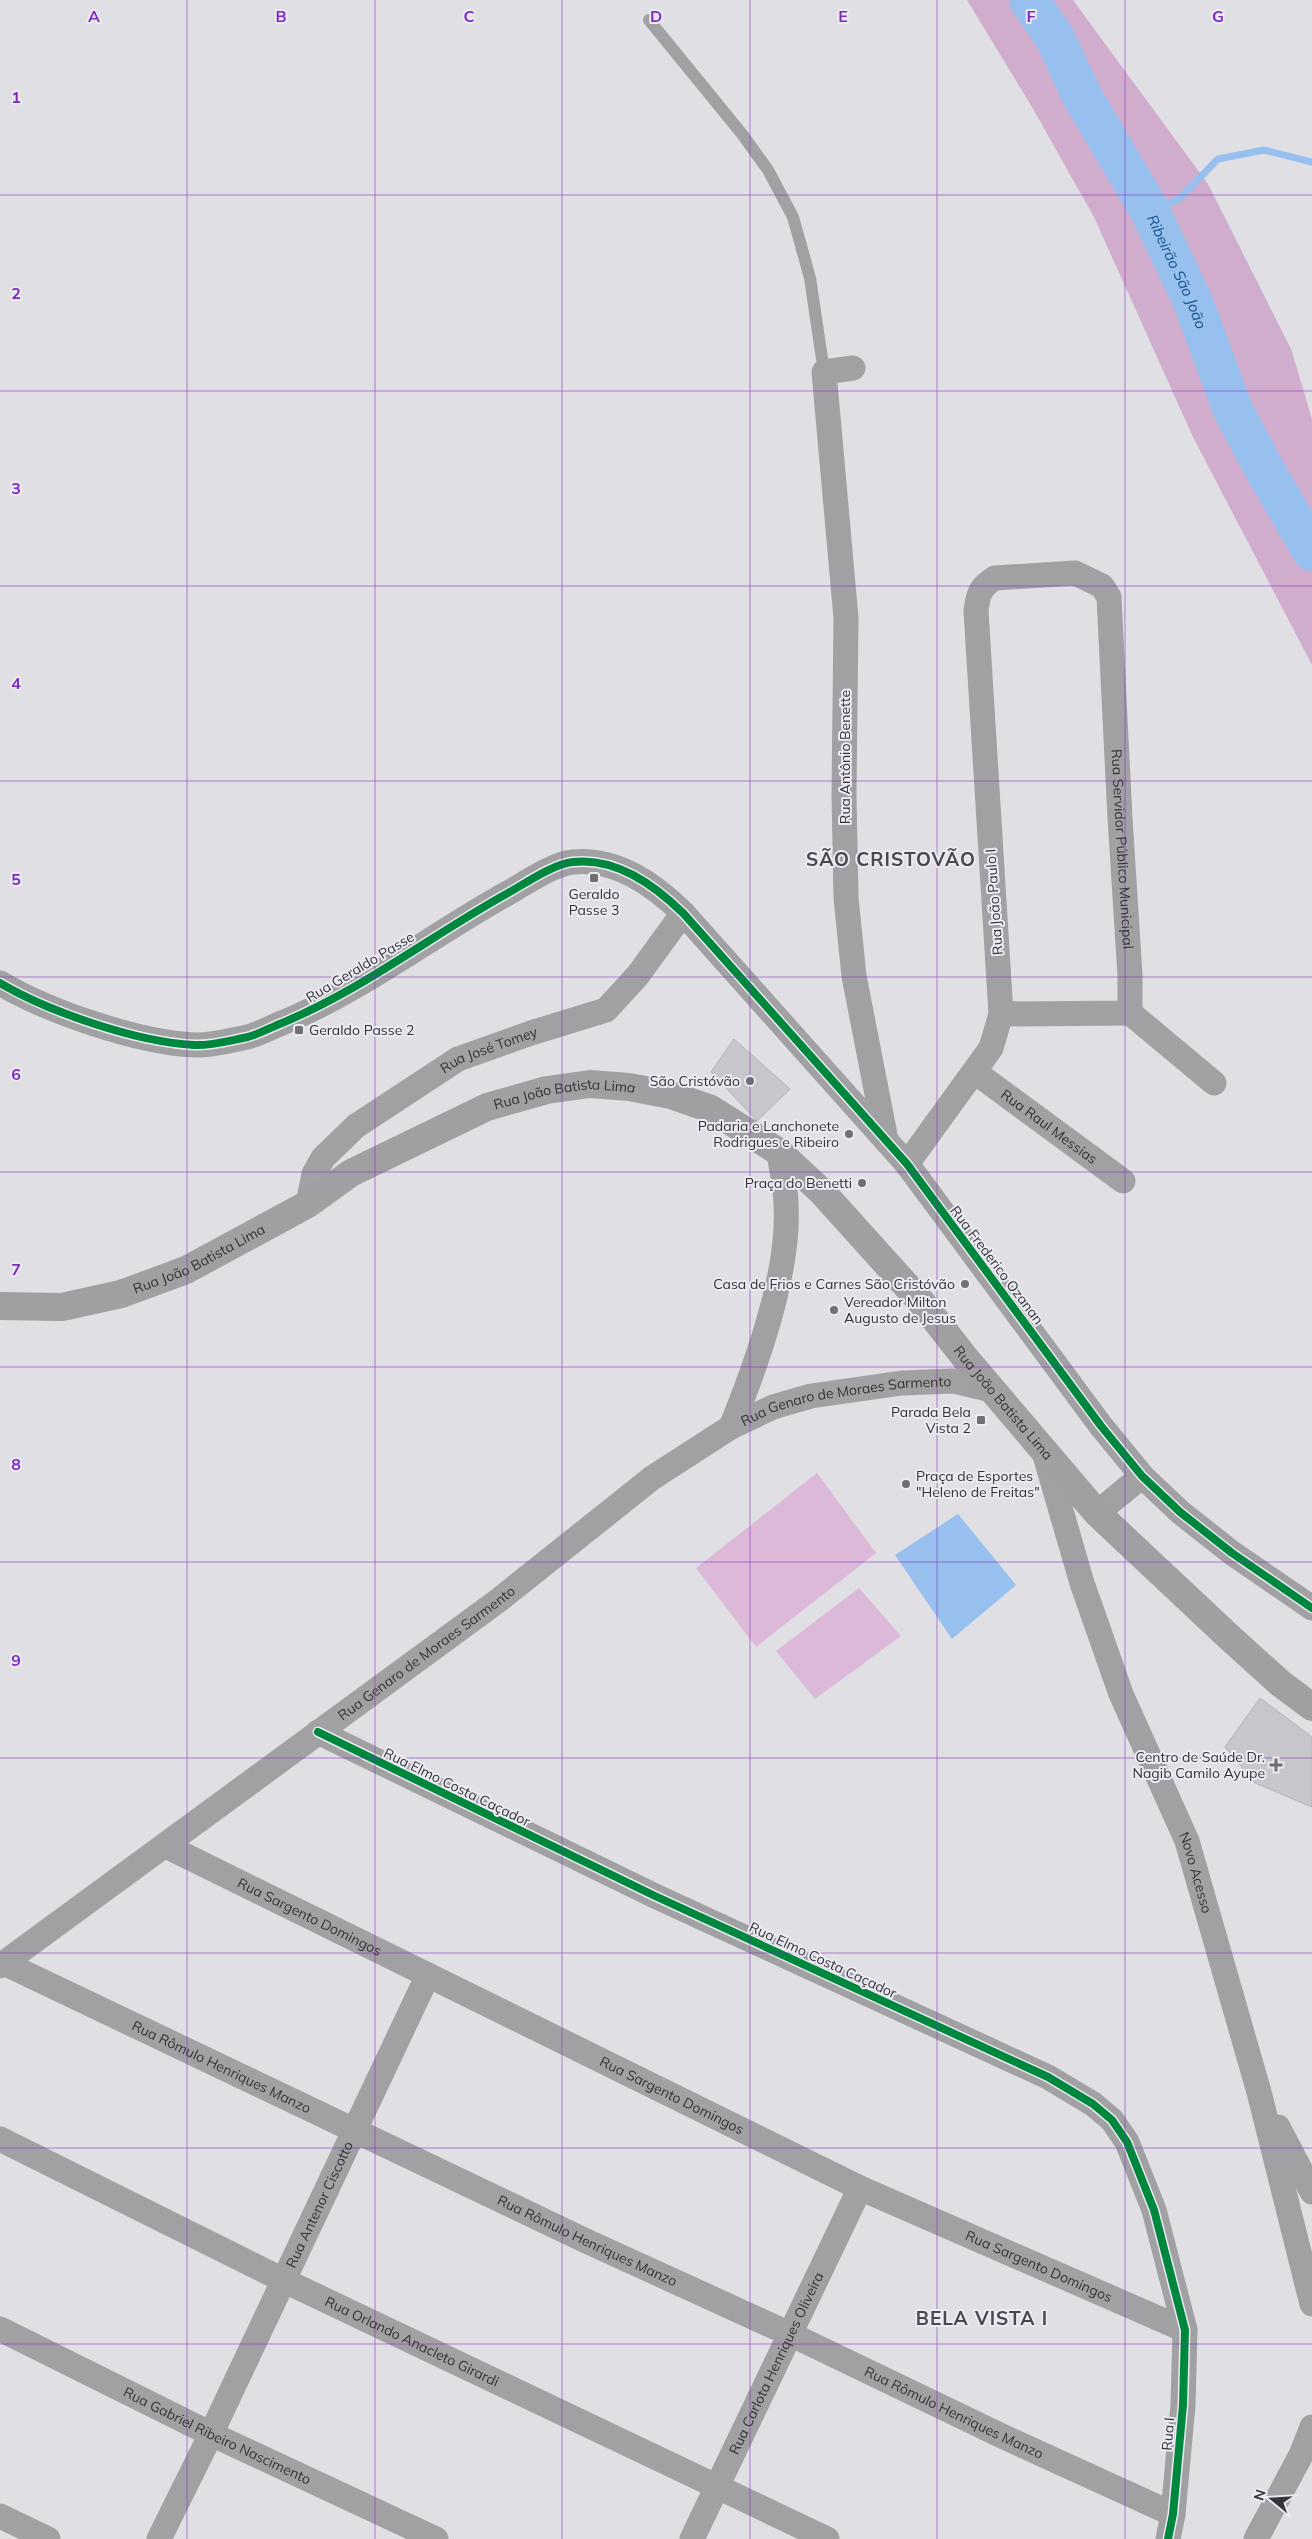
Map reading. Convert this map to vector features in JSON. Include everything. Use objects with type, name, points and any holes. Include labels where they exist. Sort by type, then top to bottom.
[{"type":"street","points":[[824,372],[853,368]]},
{"type":"street","name":"Rua Antônio Benette","points":[[824,372],[846,618],[844,794],[846,898],[854,976],[886,1140]]},
{"type":"street","name":"Rua João Paulo I","points":[[907,1164],[991,1048],[1001,1014],[976,611],[978,592],[984,584],[995,578],[1076,573]]},
{"type":"street","name":"Rua Servidor Público Municipal","points":[[1076,573],[1102,586],[1109,597],[1130,975],[1130,1013]]},
{"type":"street","name":"Rua Geraldo Passe","points":[[0,983],[84,1020],[138,1036],[195,1045],[245,1038],[315,1009],[464,918],[544,873],[572,862],[598,862],[624,871],[662,892],[683,913]]},
{"type":"street","name":"Rua Frederico Ozanan","points":[[683,913],[907,1164],[1100,1426],[1142,1476],[1180,1512],[1232,1553],[1312,1608]]},
{"type":"street","name":"Rua José Tomey","points":[[308,1204],[314,1174],[323,1158],[356,1126],[458,1060],[531,1033],[606,1010],[638,975],[683,913]]},
{"type":"street","points":[[1001,1014],[1130,1013],[1214,1083]]},
{"type":"street","name":"Rua Raul Messias","points":[[974,1072],[1123,1181]]},
{"type":"street","name":"Rua João Batista Lima","points":[[0,1306],[62,1308],[121,1294],[186,1270],[308,1204],[351,1172],[487,1107],[547,1090],[590,1084],[629,1087],[672,1095],[711,1109],[779,1152],[822,1192],[917,1297],[992,1390],[1097,1512],[1228,1636],[1280,1682],[1312,1707]]},
{"type":"street","name":"Rua Genaro de Moraes Sarmento","points":[[731,1427],[749,1382],[770,1311],[783,1253],[786,1206],[779,1152]]},
{"type":"street","name":"Rua Genaro de Moraes Sarmento","points":[[2,1965],[500,1600],[652,1478],[731,1427],[773,1407],[811,1396],[902,1383],[954,1381],[992,1390]]},
{"type":"street","name":"Novo Acesso","points":[[1044,1452],[1082,1583],[1121,1694],[1187,1842],[1260,2092],[1312,2304]]},
{"type":"street","points":[[1097,1512],[1142,1476]]},
{"type":"street","name":"Rua Elmo Costa Caçador","points":[[318,1732],[655,1896],[1048,2077],[1093,2104],[1112,2120],[1127,2142],[1141,2175],[1154,2210],[1185,2330]]},
{"type":"street","name":"Rua Sargento Domingos","points":[[166,1846],[637,2076],[860,2188],[1185,2330]]},
{"type":"street","name":"Rua Rômulo Henriques Manzo","points":[[2,1965],[355,2129],[584,2240],[790,2334],[1004,2437],[1173,2514]]},
{"type":"street","name":"Rua Antenor Ciscotto","points":[[159,2539],[211,2434],[428,1975]]},
{"type":"street","points":[[1260,2092],[1312,2192]]},
{"type":"street","name":"Rua Orlando Anacleto Girardi","points":[[0,2139],[283,2280],[827,2539]]},
{"type":"street","name":"Rua Carlota Henriques Oliveira","points":[[692,2539],[860,2188]]},
{"type":"street","name":"Rua Gabriel Ribeiro Nascimento","points":[[0,2329],[211,2434],[436,2539]]},
{"type":"street","name":"Rua I","points":[[1168,2539],[1173,2514],[1183,2405],[1185,2330]]},
{"type":"street","points":[[1256,2539],[1301,2454],[1312,2427]]},
{"type":"street","points":[[0,2516],[48,2539]]},
{"type":"lane","points":[[649,20],[742,134],[768,170],[793,217],[810,278],[824,372]]},
{"type":"shaded area","points":[[967,0],[1073,0],[1208,184],[1291,349],[1312,419],[1312,665],[1193,437],[1094,217],[1032,107]]},
{"type":"shaded area","points":[[817,1473],[876,1553],[756,1647],[696,1568]]},
{"type":"shaded area","points":[[859,1588],[901,1636],[815,1699],[776,1651]]},
{"type":"water","points":[[958,1514],[1016,1585],[952,1639],[895,1555]]},
{"type":"building","name":"São Cristóvão","points":[[734,1039],[790,1089],[757,1121],[711,1072]]},
{"type":"building","name":"Centro de Saúde Dr. Nagib Camilo Ayupe","points":[[1260,1698],[1312,1737],[1312,1807],[1255,1783],[1225,1747]]},
{"type":"waterway","name":"Ribeirão São João","points":[[1029,0],[1055,38],[1082,96],[1150,211],[1193,302],[1233,410],[1266,472],[1312,551]]},
{"type":"waterway","points":[[1150,211],[1179,199],[1218,159],[1264,150],[1312,162]]},
{"type":"cycle path","points":[[0,983],[68,1015],[120,1032],[171,1043],[194,1045],[218,1043],[258,1034],[312,1010],[369,978],[480,909],[557,866],[565,863],[589,862],[604,864],[633,875],[647,883],[683,913],[907,1164],[1101,1426],[1142,1476],[1180,1512],[1232,1553],[1312,1608]]},
{"type":"cycle path","points":[[318,1732],[655,1896],[1048,2077],[1093,2104],[1112,2120],[1127,2142],[1154,2210],[1185,2330],[1183,2405],[1173,2514],[1168,2539]]},
{"type":"place","name":"Geraldo Passe 3","points":[[594,878]]},
{"type":"place","name":"Geraldo Passe 2","points":[[299,1030]]},
{"type":"place","name":"São Cristóvão","points":[[750,1081]]},
{"type":"place","name":"Padaria e Lanchonete Rodrigues e Ribeiro","points":[[849,1134]]},
{"type":"place","name":"Praça do Benetti","points":[[862,1183]]},
{"type":"place","name":"Casa de Frios e Carnes São Cristóvão","points":[[965,1284]]},
{"type":"place","name":"Vereador Milton Augusto de Jesus","points":[[834,1310]]},
{"type":"place","name":"Parada Bela Vista 2","points":[[981,1420]]},
{"type":"place","name":"Praça de Esportes \"Heleno de Freitas\"","points":[[906,1484]]},
{"type":"place","name":"Centro de Saúde Dr. Nagib Camilo Ayupe","points":[[1276,1765]]},
{"type":"district","name":"SÃO CRISTOVÃO","points":[[891,859]]},
{"type":"district","name":"BELA VISTA I","points":[[982,2318]]}]
